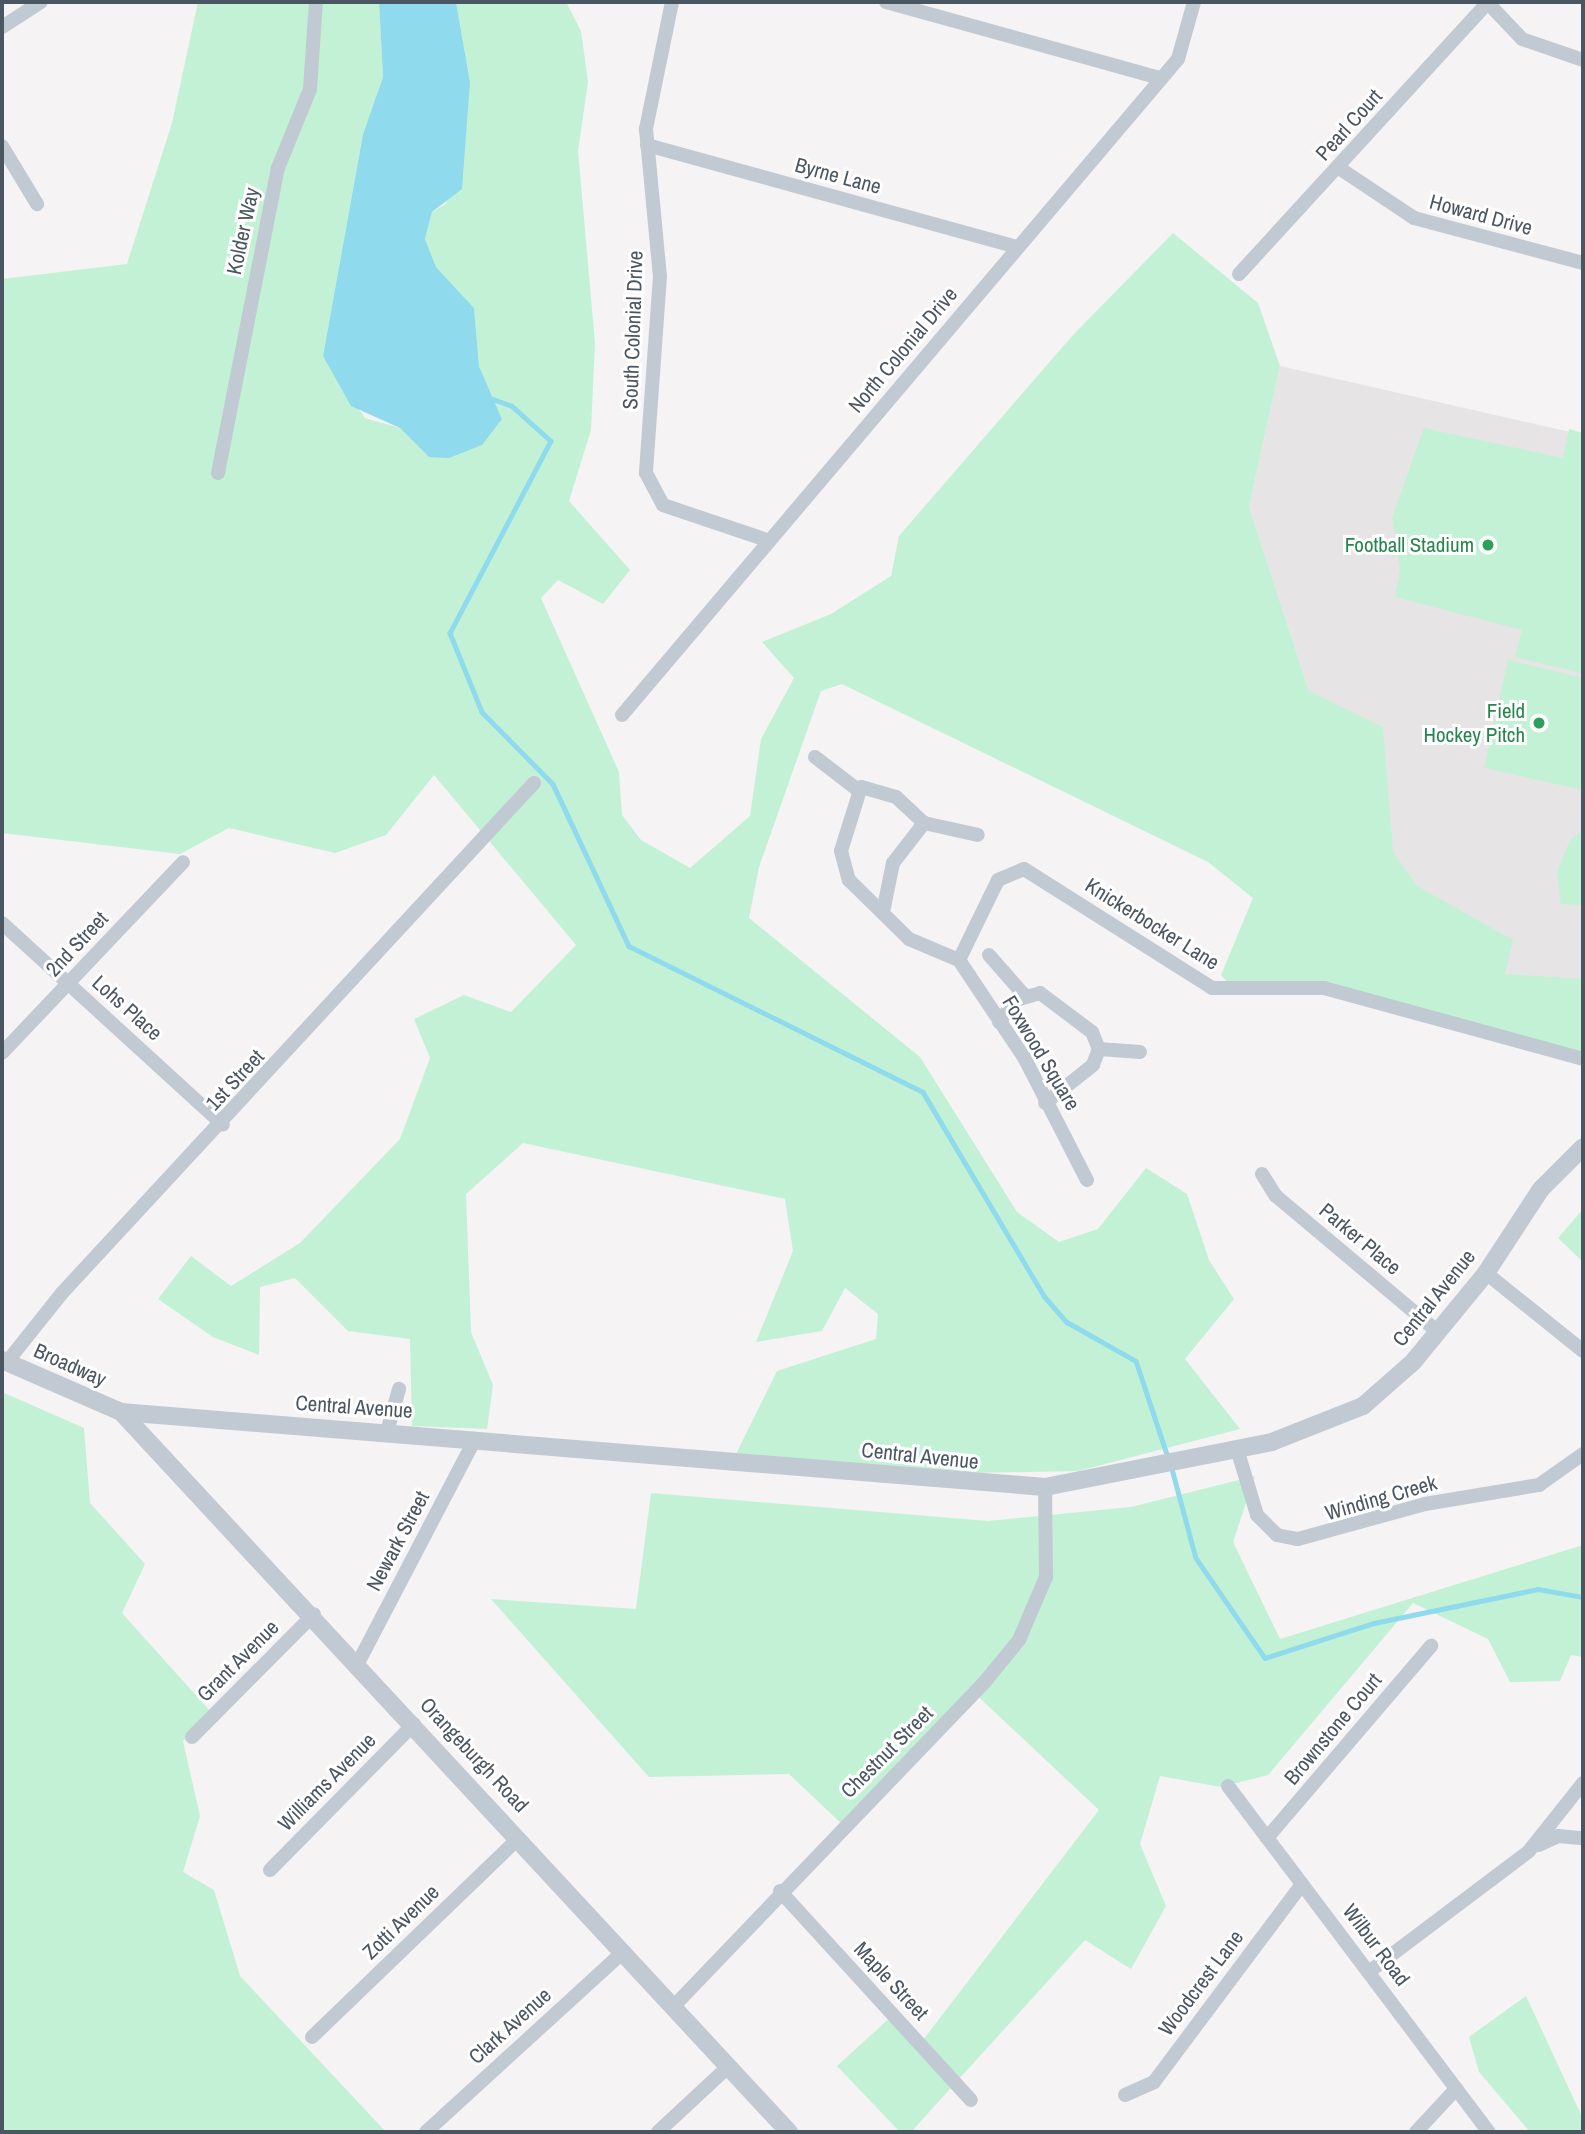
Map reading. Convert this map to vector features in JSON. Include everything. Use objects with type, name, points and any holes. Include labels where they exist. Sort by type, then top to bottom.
[{"type":"street","points":[[2,27],[41,2]]},
{"type":"street","name":"Kolder Way","points":[[218,473],[278,168],[310,89],[316,2]]},
{"type":"street","name":"South Colonial Drive","points":[[672,2],[648,107],[647,145],[660,276],[648,485],[674,511],[767,540]]},
{"type":"street","points":[[886,2],[1160,78]]},
{"type":"street","name":"North Colonial Drive","points":[[622,715],[767,540],[1160,78],[1186,42],[1194,2]]},
{"type":"street","points":[[1487,2],[1522,39],[1583,60]]},
{"type":"street","name":"Pearl Court","points":[[1239,274],[1339,168],[1487,2]]},
{"type":"street","name":"Byrne Lane","points":[[647,145],[1018,247]]},
{"type":"street","points":[[2,146],[37,204]]},
{"type":"street","name":"Howard Drive","points":[[1339,168],[1414,218],[1583,263]]},
{"type":"street","points":[[815,757],[858,790],[878,788],[914,809],[924,823],[978,835]]},
{"type":"street","name":"1st Street","points":[[4,1361],[62,1293],[223,1125],[496,829],[534,783]]},
{"type":"street","points":[[858,790],[841,851],[842,868],[909,939],[959,960]]},
{"type":"street","points":[[883,912],[893,863],[924,823]]},
{"type":"street","name":"2nd Street","points":[[2,1054],[183,862]]},
{"type":"street","name":"Knickerbocker Lane","points":[[959,960],[998,880],[1024,869],[1212,988],[1324,988],[1583,1059]]},
{"type":"street","name":"Lohs Place","points":[[2,923],[223,1125]]},
{"type":"street","points":[[989,955],[1024,995]]},
{"type":"street","name":"Foxwood Square","points":[[959,960],[999,1022],[1087,1180]]},
{"type":"street","points":[[999,1022],[1024,995],[1040,993],[1061,1004],[1093,1032],[1100,1049],[1093,1065],[1045,1103]]},
{"type":"street","points":[[1100,1049],[1140,1052]]},
{"type":"street","name":"Central Avenue","points":[[121,1412],[1045,1487],[1161,1469],[1304,1434],[1363,1406],[1438,1332],[1486,1273],[1541,1189],[1583,1147]]},
{"type":"street","name":"Parker Place","points":[[1262,1174],[1276,1196],[1438,1332]]},
{"type":"street","points":[[1486,1273],[1583,1351]]},
{"type":"street","name":"Broadway","points":[[4,1361],[121,1412]]},
{"type":"street","points":[[387,1432],[399,1389]]},
{"type":"street","name":"Orangeburgh Road","points":[[121,1412],[314,1614],[789,2132]]},
{"type":"street","name":"Newark Street","points":[[358,1663],[475,1439]]},
{"type":"street","name":"Winding Creek","points":[[1237,1449],[1257,1516],[1277,1535],[1298,1539],[1425,1504],[1539,1485],[1583,1454]]},
{"type":"street","name":"Chestnut Street","points":[[674,2006],[779,1891],[983,1684],[1019,1640],[1046,1577],[1045,1487]]},
{"type":"street","name":"Grant Avenue","points":[[192,1737],[314,1614]]},
{"type":"street","name":"Brownstone Court","points":[[1267,1838],[1431,1646]]},
{"type":"street","name":"Williams Avenue","points":[[270,1870],[414,1724]]},
{"type":"street","points":[[1529,1851],[1583,1783]]},
{"type":"street","name":"Wilbur Road","points":[[1228,1786],[1489,2132]]},
{"type":"street","points":[[1370,1971],[1529,1851],[1558,1836],[1583,1838]]},
{"type":"street","name":"Zotti Avenue","points":[[312,2036],[519,1838]]},
{"type":"street","name":"Woodcrest Lane","points":[[1125,2095],[1154,2082],[1302,1884]]},
{"type":"street","name":"Maple Street","points":[[779,1891],[971,2100]]},
{"type":"street","name":"Clark Avenue","points":[[426,2132],[624,1951]]},
{"type":"street","points":[[658,2132],[729,2066]]},
{"type":"street","points":[[1416,2132],[1456,2089]]},
{"type":"shaded area","points":[[1280,366],[1583,435],[1583,1059],[1324,988],[1309,691],[1249,507]]},
{"type":"green space","points":[[198,2],[379,2],[383,77],[363,134],[323,356],[365,418],[400,428],[429,457],[502,419],[479,366],[474,308],[436,267],[425,239],[432,212],[446,204],[470,82],[456,2],[566,2],[581,31],[588,82],[578,151],[595,343],[591,430],[569,501],[630,570],[603,604],[558,580],[541,598],[619,772],[622,815],[641,840],[690,868],[750,816],[761,739],[794,678],[762,642],[831,614],[891,576],[899,536],[1073,335],[1173,233],[1258,303],[1280,366],[1249,507],[1309,691],[1383,727],[1393,852],[1417,886],[1513,940],[1505,974],[1583,979],[1583,1058],[1330,982],[1232,987],[1221,975],[1253,898],[1208,862],[842,684],[821,691],[759,867],[749,918],[920,1057],[1017,1212],[1059,1242],[1098,1229],[1146,1168],[1187,1194],[1209,1260],[1234,1299],[1185,1359],[1240,1429],[1078,1471],[970,1473],[736,1454],[777,1371],[876,1339],[878,1314],[845,1288],[822,1331],[756,1342],[793,1251],[785,1199],[523,1143],[466,1194],[471,1332],[493,1385],[487,1429],[412,1426],[410,1339],[348,1331],[295,1278],[260,1287],[259,1355],[213,1337],[158,1299],[191,1256],[231,1286],[300,1243],[400,1139],[430,1058],[414,1019],[464,995],[511,1012],[576,945],[434,775],[386,835],[335,853],[229,828],[180,854],[2,833],[2,279],[127,264],[172,123]]},
{"type":"green space","name":"Football Stadium","points":[[1424,428],[1563,458],[1569,429],[1583,433],[1582,673],[1515,657],[1522,630],[1395,597],[1400,570],[1392,517]]},
{"type":"green space","name":"Field Hockey Pitch","points":[[1508,660],[1583,678],[1583,790],[1484,768]]},
{"type":"green space","points":[[1583,831],[1583,905],[1561,904],[1557,872],[1570,840]]},
{"type":"green space","points":[[1583,1209],[1583,1262],[1558,1238]]},
{"type":"green space","points":[[2,1392],[84,1428],[90,1503],[145,1564],[122,1613],[210,1711],[183,1741],[200,1816],[183,1872],[214,1890],[240,1976],[386,2132],[2,2132]]},
{"type":"green space","points":[[1255,1476],[1233,1542],[1280,1639],[1583,1545],[1583,1657],[1571,1655],[1560,1681],[1510,1682],[1488,1639],[1413,1603],[1268,1775],[1221,1787],[1160,1776],[1140,1844],[1166,1906],[1131,1969],[1085,1940],[911,2132],[900,2132],[837,2066],[893,2015],[920,2044],[1099,1810],[969,1688],[846,1828],[789,1774],[649,1777],[491,1599],[636,1609],[651,1493],[988,1521],[1131,1507]]},
{"type":"green space","points":[[1526,1996],[1583,2119],[1583,2132],[1530,2132],[1479,2072],[1469,2037]]},
{"type":"water","points":[[379,2],[456,2],[470,82],[462,189],[432,212],[425,239],[436,267],[474,308],[479,366],[502,419],[482,445],[449,458],[429,457],[400,428],[351,406],[323,356],[363,134],[383,77]]},
{"type":"waterway","points":[[493,399],[512,406],[551,441],[450,633],[482,712],[553,784],[629,946],[923,1092],[1044,1296],[1067,1322],[1136,1361],[1168,1457]]},
{"type":"waterway","points":[[1171,1465],[1196,1558],[1265,1658],[1374,1623],[1538,1589],[1583,1597]]},
{"type":"place","name":"Football Stadium","points":[[1488,545]]},
{"type":"place","name":"Field Hockey Pitch","points":[[1539,723]]}]
